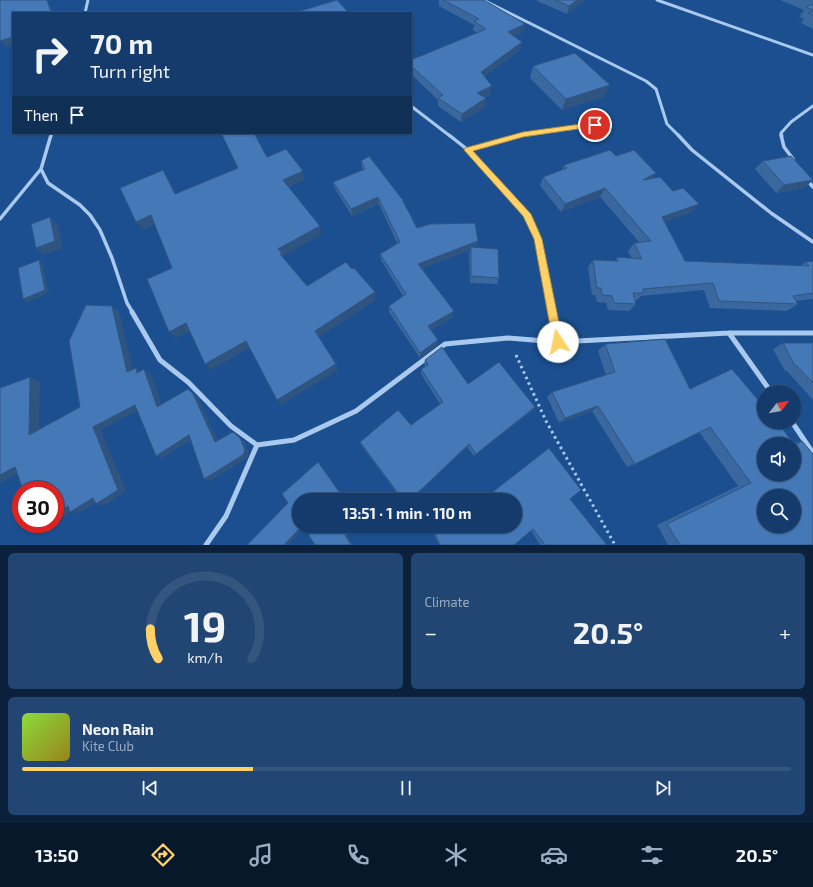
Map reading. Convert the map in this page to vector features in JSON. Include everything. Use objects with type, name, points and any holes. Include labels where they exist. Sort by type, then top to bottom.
[{"type":"street","points":[[85,12],[88,0]]},
{"type":"street","points":[[657,0],[813,55]]},
{"type":"street","points":[[485,1],[646,81],[656,89],[667,124],[692,150],[771,213],[813,242]]},
{"type":"street","points":[[796,164],[784,147],[781,133],[791,122],[813,106]]},
{"type":"street","points":[[412,107],[468,150],[527,214],[538,239],[558,342]]},
{"type":"street","points":[[468,150],[523,135],[595,125]]},
{"type":"street","points":[[0,218],[41,169],[52,134]]},
{"type":"street","points":[[41,169],[48,183],[80,205],[90,215],[100,230],[112,258],[127,303],[160,360],[188,382],[231,426],[258,445],[294,440],[356,411],[445,344],[508,338],[558,342],[729,333],[813,333]]},
{"type":"street","points":[[805,176],[813,187]]},
{"type":"street","points":[[729,333],[766,385]]},
{"type":"street","points":[[797,429],[813,453]]},
{"type":"street","points":[[206,545],[226,516],[258,445]]},
{"type":"path","points":[[508,338],[546,422],[615,545]]},
{"type":"building","points":[[0,0],[47,0],[51,12],[12,12],[12,37],[0,41]]},
{"type":"building","points":[[337,0],[348,12],[296,12]]},
{"type":"building","points":[[443,0],[484,0],[525,24],[508,32],[522,42],[481,72],[492,86],[477,93],[486,98],[462,114],[438,98],[443,95],[412,67],[412,60],[486,29],[474,21],[479,19]]},
{"type":"building","points":[[555,0],[577,0],[569,6]]},
{"type":"building","points":[[813,4],[813,10],[806,7]]},
{"type":"building","points":[[575,53],[610,85],[566,99],[533,66]]},
{"type":"building","points":[[221,134],[255,134],[267,157],[286,149],[303,171],[283,180],[320,226],[278,249],[282,253],[280,254],[307,286],[346,262],[352,269],[354,268],[375,292],[315,331],[336,364],[277,400],[246,341],[205,364],[186,323],[169,332],[147,279],[172,268],[151,215],[136,222],[120,188],[163,170],[175,194],[238,168]]},
{"type":"building","points":[[610,150],[616,156],[634,150],[656,173],[643,180],[660,177],[673,191],[683,188],[699,204],[662,217],[685,261],[809,266],[806,262],[813,261],[813,293],[793,296],[798,304],[719,301],[713,283],[643,289],[643,293],[633,293],[636,304],[614,303],[612,296],[602,295],[601,288],[597,288],[593,260],[618,261],[617,257],[642,259],[634,243],[651,241],[605,188],[565,204],[543,177],[567,168],[564,165]]},
{"type":"building","points":[[369,156],[402,199],[417,228],[430,224],[475,223],[478,241],[418,264],[454,311],[428,326],[438,340],[420,353],[389,306],[406,294],[380,254],[400,242],[378,197],[351,209],[333,182],[365,169],[361,161]]},
{"type":"building","points":[[791,156],[813,180],[784,185],[763,161]]},
{"type":"building","points":[[50,217],[55,241],[36,248],[31,224]]},
{"type":"building","points":[[471,247],[498,249],[499,278],[471,276]]},
{"type":"building","points":[[39,260],[45,290],[23,299],[18,268]]},
{"type":"building","points":[[86,305],[112,306],[127,372],[136,368],[137,373],[144,369],[157,407],[188,389],[193,394],[215,442],[233,432],[240,438],[245,450],[243,455],[204,479],[189,435],[156,456],[135,405],[93,427],[118,490],[96,504],[93,498],[70,512],[68,506],[64,509],[64,481],[20,481],[15,467],[0,475],[0,388],[30,377],[29,435],[80,407],[69,341]]},
{"type":"building","points":[[665,339],[690,389],[732,369],[757,399],[757,429],[782,429],[789,437],[757,437],[757,481],[801,481],[801,442],[813,454],[813,545],[680,545],[667,524],[751,483],[710,427],[635,464],[598,406],[565,418],[552,392],[615,372],[605,344]]},
{"type":"building","points":[[783,343],[813,343],[813,383],[797,366],[795,366]]},
{"type":"building","points":[[442,347],[468,384],[499,362],[535,407],[476,454],[469,444],[417,493],[398,493],[360,442],[398,410],[411,425],[443,402],[421,369],[428,365],[425,360]]},
{"type":"building","points":[[549,448],[581,490],[570,499],[607,545],[545,545],[533,529],[514,545],[440,545],[435,534],[437,533],[522,533],[522,493],[495,493],[494,491]]},
{"type":"building","points":[[318,462],[340,493],[292,493],[292,533],[295,533],[284,545],[247,545],[288,503],[282,494]]},
{"type":"building","points":[[307,533],[347,533],[345,535],[351,545],[315,545]]},
{"type":"route","points":[[558,342],[538,239],[527,214],[468,150],[523,135],[595,125]]}]
